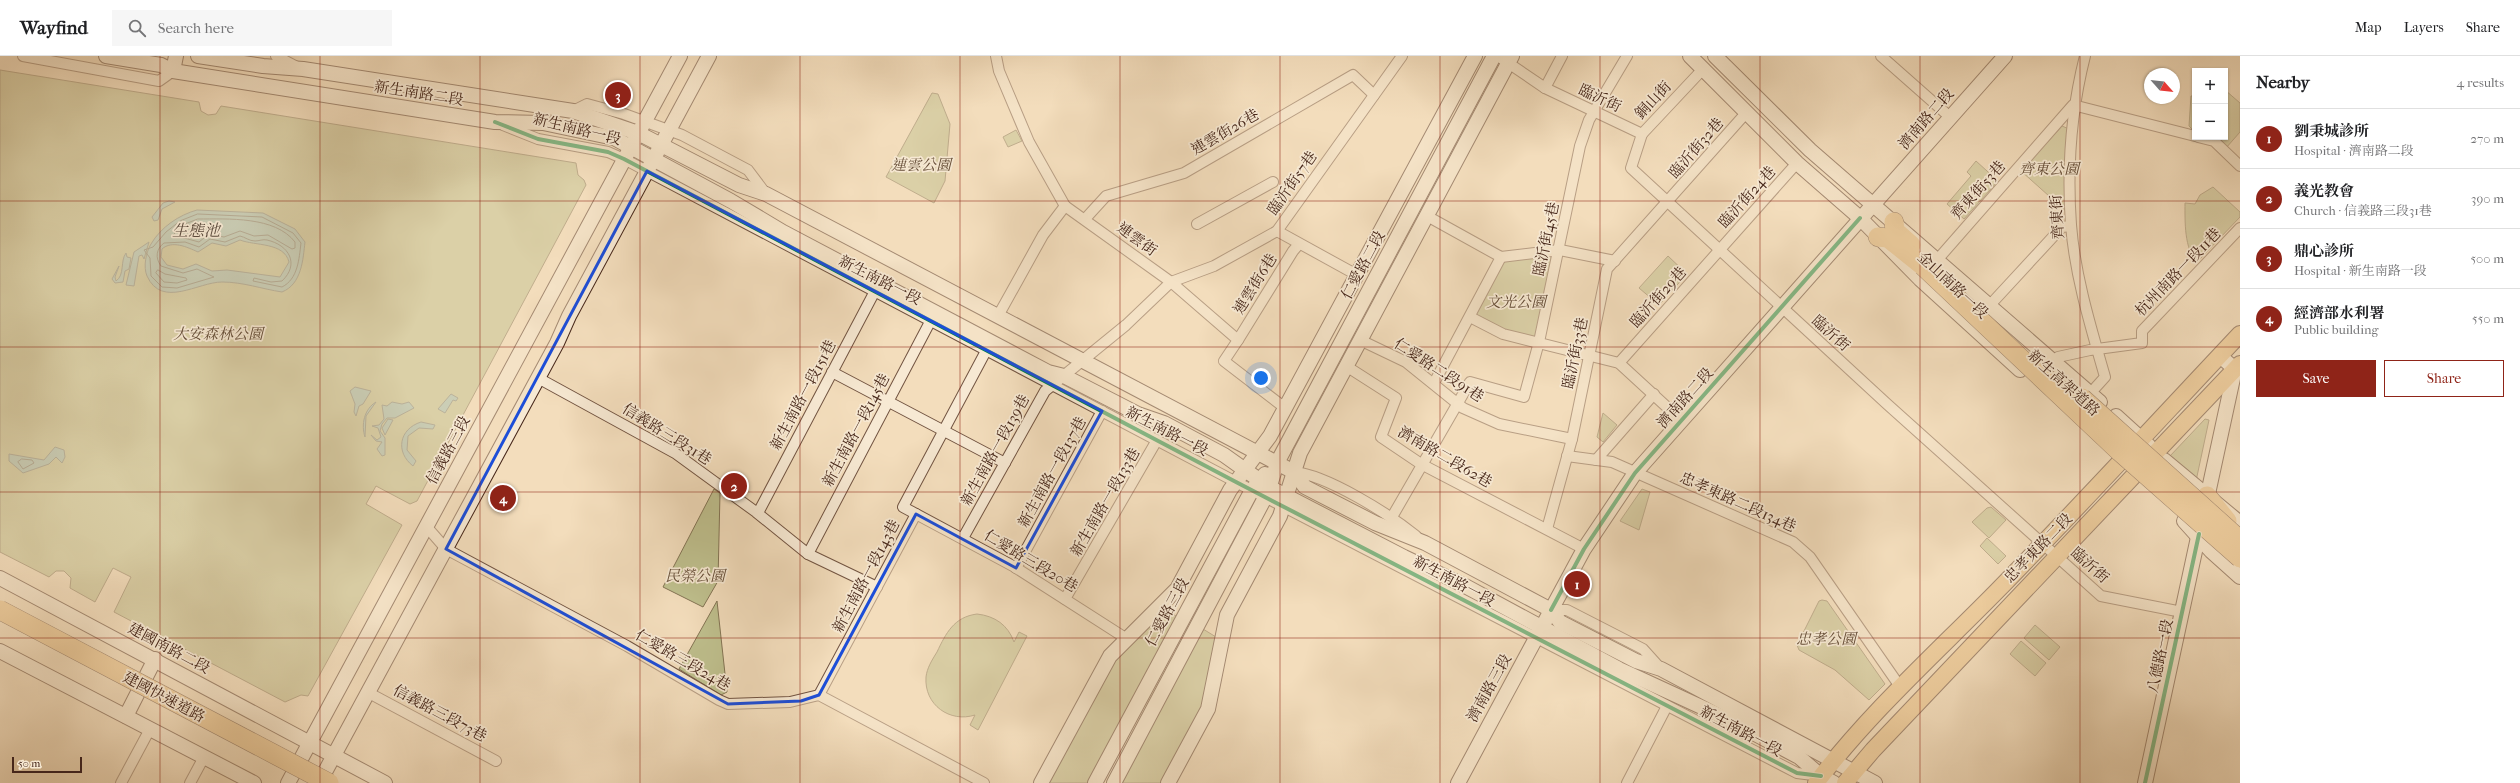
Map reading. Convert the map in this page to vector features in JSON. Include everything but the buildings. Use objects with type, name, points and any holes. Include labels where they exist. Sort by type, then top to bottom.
[{"type":"highway","name":"新生高架道路","points":[[1894,222],[1895,231],[2240,540]]},
{"type":"highway","points":[[1878,236],[1888,238],[1930,262]]},
{"type":"highway","name":"新生高架道路","points":[[1930,262],[2120,452],[2239,567]]},
{"type":"highway","points":[[2207,496],[2220,514],[2240,533]]},
{"type":"highway","points":[[2199,534],[2239,567]]},
{"type":"highway","name":"建國快速道路","points":[[0,610],[329,783]]},
{"type":"highway","name":"建國快速道路","points":[[0,624],[301,783]]},
{"type":"main road","name":"新生南路二段","points":[[106,56],[161,65],[173,72],[495,122],[543,123],[614,138],[631,146],[650,165]]},
{"type":"main road","points":[[173,72],[176,56]]},
{"type":"main road","name":"新生南路二段","points":[[198,56],[263,66],[303,69],[573,111],[641,127],[661,144]]},
{"type":"main road","name":"信義路三段","points":[[288,783],[315,746],[426,526],[680,56]]},
{"type":"main road","points":[[319,783],[538,378],[709,56]]},
{"type":"main road","name":"仁愛路二段","points":[[1240,476],[1258,453],[1285,408],[1475,56]]},
{"type":"main road","name":"仁愛路二段","points":[[1263,489],[1494,56]]},
{"type":"main road","name":"金山南路一段","points":[[1690,56],[1797,163],[1860,218],[1920,279],[2070,413],[2199,534]]},
{"type":"main road","points":[[1715,56],[1810,150],[1894,222]]},
{"type":"main road","name":"濟南路二段","points":[[1873,205],[2005,56]]},
{"type":"main road","points":[[1168,783],[1208,710],[1227,616],[1280,516],[1300,453],[1427,216],[1506,59]]},
{"type":"main road","name":"新生南路一段","points":[[661,144],[739,185],[766,194],[1294,472],[1305,487],[1375,523],[1425,543],[1551,610],[1560,622],[1636,661],[1661,668],[1834,760],[1849,777],[1875,783]]},
{"type":"main road","name":"新生南路一段","points":[[650,165],[731,201],[783,232],[1041,368],[1058,381],[1138,414],[1164,423],[1224,455],[1240,476],[1263,489],[1461,584],[1539,633],[1721,716],[1799,756],[1824,781]]},
{"type":"main road","points":[[1860,218],[1873,205]]},
{"type":"main road","name":"濟南路二段","points":[[1551,610],[1584,549],[1635,473],[1860,218]]},
{"type":"main road","name":"金山南路一段","points":[[1930,262],[1990,305],[2156,452],[2240,523]]},
{"type":"main road","name":"忠孝東路二段","points":[[1824,781],[1834,760],[1901,688],[2122,462],[2240,334]]},
{"type":"main road","points":[[2220,356],[2237,366]]},
{"type":"main road","name":"忠孝東路二段","points":[[1849,777],[2237,366]]},
{"type":"main road","name":"八德路一段","points":[[2145,783],[2207,496],[2237,366]]},
{"type":"main road","name":"仁愛路三段","points":[[1041,783],[1110,656],[1177,590],[1240,476]]},
{"type":"main road","points":[[1114,783],[1263,489]]},
{"type":"main road","name":"仁愛路三段","points":[[1095,783],[1263,489]]},
{"type":"main road","name":"建國南路二段","points":[[0,578],[155,659],[384,783]]},
{"type":"main road","name":"濟南路三段","points":[[1458,783],[1551,610]]},
{"type":"main road","points":[[0,651],[254,783]]},
{"type":"main road","points":[[126,716],[155,659]]},
{"type":"street","points":[[24,56],[159,82],[173,72]]},
{"type":"street","name":"新生南路二段","points":[[276,56],[303,69]]},
{"type":"street","name":"連雲街","points":[[996,56],[1011,100],[1029,142],[1065,206],[1171,282],[1238,340]]},
{"type":"street","name":"臨沂街57巷","points":[[1171,282],[1214,266],[1277,232],[1402,56]]},
{"type":"street","points":[[1545,88],[1562,56]]},
{"type":"street","name":"臨沂街45巷","points":[[1458,402],[1470,382],[1524,397],[1540,342],[1580,146],[1594,112],[1627,56]]},
{"type":"street","points":[[1881,56],[1950,117]]},
{"type":"street","name":"齊東街","points":[[2085,56],[2073,105],[2070,169],[2071,226],[2079,274],[2105,377],[2090,393]]},
{"type":"street","name":"臨沂街","points":[[1506,59],[1545,88],[1642,134],[1631,168],[1781,308],[2101,596],[2182,612]]},
{"type":"street","name":"銅山街","points":[[1642,134],[1703,69]]},
{"type":"street","name":"連雲街26巷","points":[[1085,219],[1106,196],[1184,173],[1353,76],[1374,95]]},
{"type":"street","points":[[2073,105],[2192,135]]},
{"type":"street","name":"齊東街53巷","points":[[1930,262],[2073,105]]},
{"type":"street","name":"臨沂街32巷","points":[[1668,202],[1746,113]]},
{"type":"street","name":"新生南路一段","points":[[495,122],[538,139],[608,152],[624,159],[650,165],[875,291],[987,349],[1058,381],[1102,411],[1157,440],[1240,476]]},
{"type":"street","name":"新生南路一段","points":[[641,127],[669,130],[748,170],[766,194]]},
{"type":"street","points":[[2210,140],[2214,141],[2240,166]]},
{"type":"street","name":"臨沂街24巷","points":[[1720,250],[1797,163]]},
{"type":"street","points":[[1197,224],[1273,182]]},
{"type":"street","name":"臨沂街33巷","points":[[1547,529],[1572,439],[1607,269],[1668,202]]},
{"type":"street","points":[[998,316],[1043,235],[1065,206]]},
{"type":"street","points":[[1427,216],[1501,257],[1560,250],[1614,261]]},
{"type":"street","points":[[1990,305],[2062,227],[2071,226]]},
{"type":"street","name":"杭州南路一段11巷","points":[[2055,361],[2058,357],[2090,350],[2098,351],[2142,344],[2142,331],[2240,228]]},
{"type":"street","points":[[1277,232],[1357,275]]},
{"type":"street","name":"連雲街6巷","points":[[1238,340],[1293,251],[1299,244]]},
{"type":"street","name":"臨沂街29巷","points":[[1619,363],[1720,250]]},
{"type":"street","points":[[1434,383],[1501,257]]},
{"type":"street","name":"新生南路一段139巷","points":[[963,538],[1045,391],[1126,325],[1171,282]]},
{"type":"street","name":"新生南路一段151巷","points":[[758,513],[875,291]]},
{"type":"street","points":[[1470,317],[1503,334],[1540,342],[1619,363],[1681,420]]},
{"type":"street","name":"新生南路一段145巷","points":[[808,554],[930,320]]},
{"type":"street","points":[[1238,340],[1224,362],[1285,408]]},
{"type":"street","name":"仁愛路二段91巷","points":[[1360,340],[1406,362],[1458,402],[1463,408],[1499,424],[1572,439]]},
{"type":"street","name":"新生南路一段143巷","points":[[819,695],[916,514],[903,507],[987,349]]},
{"type":"street","name":"濟南路二段62巷","points":[[1346,366],[1396,398],[1381,437],[1421,464],[1584,549]]},
{"type":"street","points":[[832,372],[1004,463]]},
{"type":"street","name":"信義路三段31巷","points":[[538,378],[661,444],[758,513],[808,554],[877,587]]},
{"type":"street","points":[[2070,413],[2090,393]]},
{"type":"street","points":[[1596,460],[1654,394]]},
{"type":"street","points":[[1392,517],[1421,464],[1458,402]]},
{"type":"street","name":"新生南路一段137巷","points":[[1016,568],[1102,411]]},
{"type":"street","name":"新生南路一段133巷","points":[[1065,599],[1157,440]]},
{"type":"street","name":"忠孝東路二段134巷","points":[[1567,456],[1612,462],[1793,542],[1810,557],[1901,688]]},
{"type":"street","name":"新生南路一段","points":[[1294,472],[1310,473],[1392,517],[1425,543]]},
{"type":"street","name":"仁愛路三段20巷","points":[[916,514],[963,538],[1016,568],[1127,639]]},
{"type":"street","name":"仁愛路三段24巷","points":[[426,526],[446,549],[627,646],[728,704],[790,702],[819,695]]},
{"type":"street","name":"新生南路一段","points":[[1539,633],[1666,706],[1797,774],[1824,781]]},
{"type":"street","name":"信義路三段73巷","points":[[369,693],[496,761]]},
{"type":"street","points":[[819,695],[984,783]]},
{"type":"street","points":[[1627,783],[1666,706]]},
{"type":"street","points":[[121,783],[150,729]]},
{"type":"street","points":[[190,783],[204,757]]},
{"type":"highlighted area","points":[[647,171],[1102,411],[1016,568],[916,514],[819,695],[801,701],[728,704],[446,549]]},
{"type":"green space","name":"大安森林公園","points":[[0,70],[199,102],[201,111],[208,115],[216,114],[221,106],[576,163],[578,175],[584,180],[586,185],[417,501],[410,504],[376,486],[366,504],[402,525],[308,696],[301,695],[285,702],[114,612],[131,577],[113,568],[95,602],[70,588],[71,578],[64,571],[56,571],[49,577],[0,552]]},
{"type":"green space","name":"連雲公園","points":[[932,93],[938,94],[950,124],[945,181],[934,203],[886,177]]},
{"type":"green space","points":[[2228,93],[2240,103],[2240,132],[2226,148],[2216,140],[2228,140]]},
{"type":"green space","points":[[2191,96],[2192,96],[2192,129],[2189,126]]},
{"type":"green space","name":"齊東公園","points":[[2062,126],[2069,129],[2068,213],[2021,171]]},
{"type":"green space","points":[[1016,130],[1022,141],[1008,147],[1003,137]]},
{"type":"green space","points":[[1976,161],[1998,181],[1964,219],[1947,204],[1971,176],[1967,172]]},
{"type":"green space","points":[[2213,187],[2240,212],[2240,217],[2197,262],[2187,242],[2185,203],[2195,204],[2200,195]]},
{"type":"green space","name":"文光公園","points":[[1555,255],[1537,340],[1505,332],[1474,317],[1504,260]]},
{"type":"green space","points":[[1668,256],[1687,274],[1659,305],[1639,288]]},
{"type":"green space","points":[[1603,413],[1617,425],[1603,442],[1597,437]]},
{"type":"green space","points":[[2205,419],[2209,420],[2196,481],[2170,456]]},
{"type":"green space","name":"民榮公園","points":[[714,489],[720,493],[718,581],[703,607],[663,587]]},
{"type":"green space","points":[[1642,489],[1650,492],[1639,530],[1620,521]]},
{"type":"green space","points":[[1991,507],[2006,520],[1989,538],[1972,522],[1987,508]]},
{"type":"green space","points":[[1987,538],[2006,556],[1998,564],[1980,546]]},
{"type":"green space","name":"民榮公園","points":[[717,601],[727,692],[721,695],[679,669]]},
{"type":"green space","name":"忠孝公園","points":[[1819,601],[1827,601],[1885,684],[1869,700],[1835,670],[1799,650],[1797,645]]},
{"type":"green space","points":[[1165,610],[1178,617],[1090,783],[1048,783],[1111,666]]},
{"type":"green space","points":[[977,614],[990,617],[1000,622],[1008,631],[1014,642],[1019,632],[1027,636],[978,730],[970,725],[975,715],[966,717],[957,716],[940,710],[929,696],[926,677],[930,664],[944,638],[952,627],[962,619]]},
{"type":"green space","points":[[2035,625],[2060,647],[2049,660],[2024,638]]},
{"type":"green space","points":[[1203,629],[1216,637],[1203,705],[1162,783],[1121,783]]},
{"type":"green space","points":[[2021,641],[2046,663],[2035,676],[2010,654]]},
{"type":"water","points":[[169,201],[175,202],[162,209],[158,220],[154,221],[152,217],[163,203]]},
{"type":"water","name":"生態池","points":[[197,210],[263,213],[295,229],[305,242],[298,277],[289,288],[282,292],[230,282],[213,283],[181,291],[162,291],[154,286],[147,276],[145,268],[146,255],[155,238],[165,227],[177,218]],"holes":[[[240,240],[275,248],[286,256],[289,262],[280,277],[227,270],[212,271],[196,264],[183,269],[167,265],[161,257],[162,249],[170,245],[180,245],[198,252],[212,243],[226,246]]]},
{"type":"water","points":[[149,242],[144,259],[142,255],[139,256],[134,286],[126,285],[134,252]]},
{"type":"water","points":[[126,253],[127,257],[131,258],[129,269],[125,271],[123,282],[115,283],[112,279],[119,266],[115,277],[116,281],[121,275],[123,260]]},
{"type":"water","points":[[355,387],[371,391],[363,404],[359,406],[356,416],[354,412],[355,404],[350,391]]},
{"type":"water","points":[[451,394],[458,398],[456,401],[453,400],[445,413],[438,409]]},
{"type":"water","points":[[376,402],[366,416],[365,437],[363,427],[364,418],[372,405]]},
{"type":"water","points":[[392,402],[402,404],[409,402],[414,408],[395,418],[387,418],[382,424],[380,431],[385,438],[385,455],[382,456],[377,449],[382,442],[376,441],[371,435],[377,440],[381,437],[378,428],[372,426],[379,425],[384,419],[382,405],[387,406]]},
{"type":"water","points":[[388,419],[393,420],[385,435],[382,428]]},
{"type":"water","points":[[421,422],[435,425],[433,429],[419,428],[408,436],[407,450],[416,461],[413,466],[404,454],[402,441],[408,430]]},
{"type":"water","points":[[55,447],[64,450],[65,457],[62,463],[56,457],[49,464],[23,473],[9,461],[9,454],[44,460]]},
{"type":"cycle path","points":[[495,122],[538,139],[608,152],[624,159],[1236,482],[1797,773],[1821,776]]},
{"type":"cycle path","points":[[1551,610],[1584,549],[1635,473],[1860,218]]},
{"type":"cycle path","points":[[2145,783],[2199,534]]},
{"type":"place","name":"鼎心診所","points":[[618,95]]},
{"type":"place","name":"義光教會","points":[[734,486]]},
{"type":"place","name":"經濟部水利署","points":[[503,498]]},
{"type":"place","name":"劉秉城診所","points":[[1577,584]]}]
